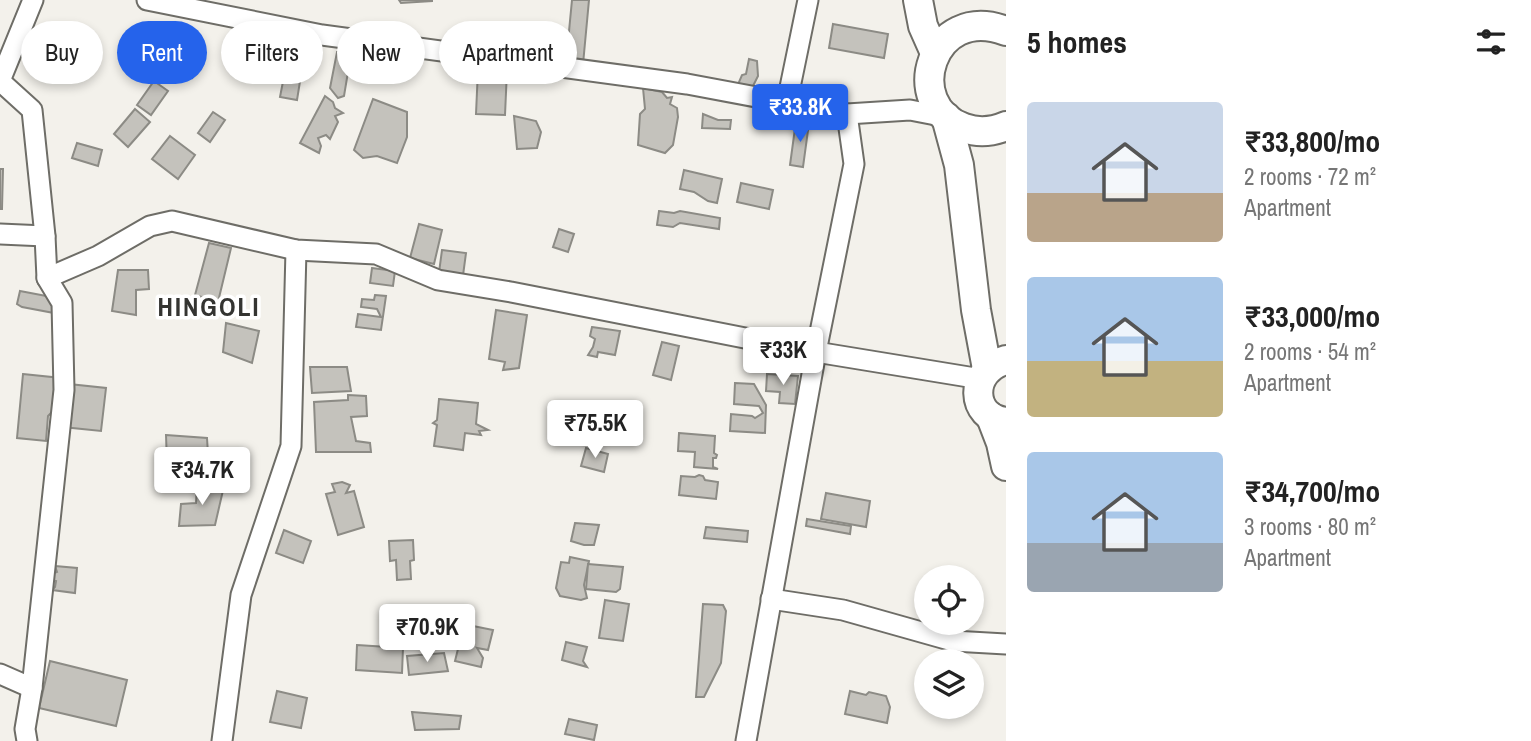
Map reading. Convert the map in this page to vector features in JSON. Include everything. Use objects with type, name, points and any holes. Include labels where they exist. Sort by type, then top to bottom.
[{"type":"street","points":[[27,741],[25,729],[32,688],[64,390],[62,303],[47,278],[32,110],[0,81],[33,0]]},
{"type":"street","points":[[147,0],[322,35],[687,84],[847,114],[910,110],[946,117]]},
{"type":"street","points":[[787,102],[808,0]]},
{"type":"street","points":[[916,1],[935,53]]},
{"type":"street","points":[[1006,31],[993,26],[976,25],[960,30],[945,40],[935,53],[929,70],[929,87],[935,104],[958,126],[973,131],[988,131],[1006,126]]},
{"type":"street","points":[[746,741],[816,352],[854,164],[847,114]]},
{"type":"street","points":[[946,117],[959,165],[976,310],[991,369],[978,389],[979,400],[983,409],[998,419],[1006,466]]},
{"type":"street","points":[[47,278],[98,256],[150,226],[172,222],[296,250],[376,254],[438,280],[816,352],[991,369]]},
{"type":"street","points":[[0,234],[45,236]]},
{"type":"street","points":[[222,741],[241,595],[291,446],[296,250]]},
{"type":"street","points":[[771,598],[843,610],[953,641],[1006,644]]},
{"type":"street","points":[[0,674],[32,688]]},
{"type":"building","points":[[399,0],[432,0],[432,1],[401,3]]},
{"type":"building","points":[[572,0],[589,0],[582,75],[577,74],[577,21],[570,21]]},
{"type":"building","points":[[833,24],[888,34],[884,58],[829,48]]},
{"type":"building","points":[[337,52],[337,84],[346,84],[344,96],[338,98],[330,88]]},
{"type":"building","points":[[749,59],[757,61],[758,76],[751,90],[736,89],[742,75],[746,74]]},
{"type":"building","points":[[152,84],[158,84],[168,91],[151,115],[137,105]]},
{"type":"building","points":[[283,84],[300,84],[297,100],[280,97]]},
{"type":"building","points":[[477,84],[506,84],[505,115],[476,114]]},
{"type":"building","points":[[643,88],[662,92],[667,98],[672,97],[670,104],[677,108],[673,145],[665,153],[638,145],[640,114],[645,109]]},
{"type":"building","points":[[325,96],[343,113],[335,116],[338,122],[330,139],[326,135],[318,138],[321,146],[319,153],[300,143]]},
{"type":"building","points":[[373,99],[407,112],[407,137],[397,163],[377,156],[363,158],[354,150]]},
{"type":"building","points":[[135,109],[150,122],[128,147],[114,134]]},
{"type":"building","points":[[213,112],[225,120],[210,142],[198,133]]},
{"type":"building","points":[[703,114],[718,120],[731,120],[730,129],[702,128]]},
{"type":"building","points":[[514,116],[536,121],[541,132],[537,148],[517,149]]},
{"type":"building","points":[[796,121],[809,123],[803,167],[790,165]]},
{"type":"building","points":[[170,136],[195,155],[178,179],[152,159]]},
{"type":"building","points":[[77,143],[102,150],[98,166],[72,158]]},
{"type":"building","points":[[0,169],[3,169],[2,209],[0,209]]},
{"type":"building","points":[[684,170],[722,179],[717,203],[694,192],[680,189]]},
{"type":"building","points":[[741,183],[773,190],[769,209],[737,202]]},
{"type":"building","points":[[659,211],[680,211],[720,218],[719,229],[680,223],[673,227],[657,225]]},
{"type":"building","points":[[419,224],[442,230],[434,264],[410,258]]},
{"type":"building","points":[[559,229],[574,234],[568,252],[553,247]]},
{"type":"building","points":[[209,243],[231,248],[218,302],[195,295]]},
{"type":"building","points":[[442,250],[466,253],[462,283],[438,280]]},
{"type":"building","points":[[372,268],[395,271],[393,286],[370,283]]},
{"type":"building","points":[[118,270],[148,270],[149,289],[136,290],[136,315],[112,311]]},
{"type":"building","points":[[20,291],[57,298],[54,313],[17,304]]},
{"type":"building","points":[[375,295],[386,296],[381,330],[356,327],[358,314],[381,317],[377,309],[361,307],[362,299],[374,300]]},
{"type":"building","points":[[496,310],[527,315],[519,368],[503,370],[505,362],[489,359]]},
{"type":"building","points":[[226,323],[259,331],[252,363],[223,352]]},
{"type":"building","points":[[592,327],[620,331],[615,355],[598,352],[597,357],[588,355],[595,339],[590,336]]},
{"type":"building","points":[[662,342],[679,346],[671,380],[653,375]]},
{"type":"building","points":[[310,367],[347,367],[351,391],[312,393]]},
{"type":"building","points":[[23,374],[61,378],[58,406],[48,416],[46,441],[17,438]]},
{"type":"building","points":[[767,374],[798,376],[795,404],[779,403],[780,392],[766,391]]},
{"type":"building","points":[[735,383],[754,384],[766,405],[765,433],[730,431],[731,414],[755,418],[763,413],[759,406],[734,404]]},
{"type":"building","points":[[69,384],[106,388],[101,431],[63,427]]},
{"type":"building","points":[[348,395],[366,396],[367,416],[351,417],[356,441],[370,443],[371,452],[316,452],[314,402],[348,400]]},
{"type":"building","points":[[439,399],[478,403],[476,424],[488,430],[479,431],[481,435],[465,433],[463,450],[434,446],[437,425],[433,423],[437,420]]},
{"type":"building","points":[[679,433],[715,436],[714,453],[717,455],[713,458],[713,467],[718,469],[694,467],[695,452],[678,451]]},
{"type":"building","points":[[166,435],[207,438],[209,471],[167,464]]},
{"type":"building","points":[[586,448],[608,454],[604,472],[581,466]]},
{"type":"building","points":[[699,475],[705,480],[718,482],[716,499],[679,495],[681,476]]},
{"type":"building","points":[[342,482],[350,485],[346,493],[354,491],[364,527],[338,535],[326,494],[335,492],[332,484]]},
{"type":"building","points":[[197,485],[224,486],[215,525],[179,526],[181,504],[196,503]]},
{"type":"building","points":[[826,493],[870,501],[866,527],[821,519]]},
{"type":"building","points":[[807,519],[851,526],[850,534],[806,526]]},
{"type":"building","points":[[575,523],[599,525],[594,545],[571,541]]},
{"type":"building","points":[[706,527],[748,531],[747,542],[704,538]]},
{"type":"building","points":[[284,530],[311,541],[303,563],[276,553]]},
{"type":"building","points":[[413,540],[411,579],[397,580],[396,560],[390,561],[389,541]]},
{"type":"building","points":[[570,557],[589,561],[584,585],[587,598],[581,600],[560,596],[556,588],[561,562],[569,563]]},
{"type":"building","points":[[588,564],[623,567],[620,589],[616,592],[586,589]]},
{"type":"building","points":[[55,566],[77,568],[75,593],[52,590],[56,581],[49,580],[49,575],[57,572]]},
{"type":"building","points":[[605,600],[629,604],[623,641],[599,638]]},
{"type":"building","points":[[703,604],[723,605],[726,611],[721,663],[704,697],[696,697]]},
{"type":"building","points":[[473,626],[493,630],[488,650],[477,648],[483,658],[481,667],[455,661],[459,645],[467,647]]},
{"type":"building","points":[[566,642],[587,647],[583,661],[587,667],[562,660]]},
{"type":"building","points":[[357,645],[403,648],[402,673],[356,670]]},
{"type":"building","points":[[444,653],[448,671],[409,675],[407,656]]},
{"type":"building","points":[[50,661],[127,680],[116,726],[39,708]]},
{"type":"building","points":[[277,691],[307,698],[301,728],[270,722]]},
{"type":"building","points":[[850,691],[886,696],[890,707],[887,723],[845,714]]},
{"type":"building","points":[[412,712],[461,716],[459,729],[415,730]]},
{"type":"building","points":[[569,719],[597,725],[594,740],[565,734]]},
{"type":"district","name":"HINGOLI","points":[[209,307]]}]
